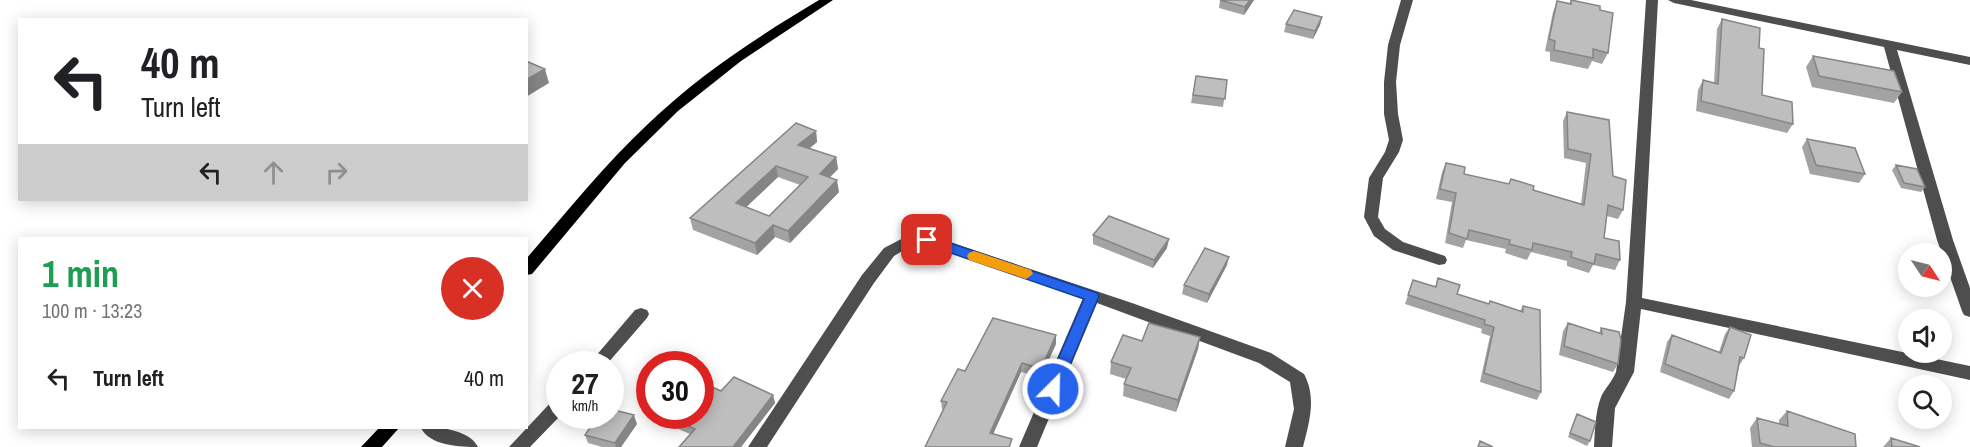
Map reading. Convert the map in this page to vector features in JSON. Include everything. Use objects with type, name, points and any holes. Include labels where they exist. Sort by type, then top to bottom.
[{"type":"main road","points":[[528,268],[609,173],[654,125],[741,55],[827,0]]},
{"type":"main road","points":[[370,447],[389,429]]},
{"type":"street","points":[[1407,0],[1394,45],[1390,82],[1391,114],[1396,140],[1392,152],[1376,178],[1371,217],[1379,232],[1398,246],[1439,260]]},
{"type":"street","points":[[1603,447],[1606,408],[1610,396],[1620,385],[1624,372],[1634,302],[1652,0]]},
{"type":"street","points":[[1674,0],[1970,61]]},
{"type":"street","points":[[1889,44],[1946,240],[1970,311]]},
{"type":"street","points":[[757,447],[868,279],[889,252],[909,240],[927,240],[1265,358],[1298,379],[1303,409],[1294,447]]},
{"type":"street","points":[[1028,447],[1092,296]]},
{"type":"street","points":[[1634,302],[1970,373]]},
{"type":"street","points":[[608,351],[641,314]]},
{"type":"street","points":[[518,447],[546,418]]},
{"type":"street","points":[[432,429],[469,447]]},
{"type":"building","points":[[1220,0],[1250,0],[1245,7]]},
{"type":"building","points":[[1571,0],[1600,6],[1600,10],[1613,13],[1608,53],[1593,49],[1593,58],[1554,50],[1555,41],[1549,39],[1557,1],[1571,4]]},
{"type":"building","points":[[1294,10],[1322,17],[1315,31],[1286,24]]},
{"type":"building","points":[[1722,19],[1760,28],[1759,48],[1764,49],[1762,95],[1792,102],[1793,124],[1701,101],[1703,80],[1718,84]]},
{"type":"building","points":[[1813,56],[1894,71],[1902,92],[1819,76]]},
{"type":"building","points":[[528,62],[545,69],[528,79]]},
{"type":"building","points":[[1196,76],[1227,80],[1225,99],[1193,95]]},
{"type":"building","points":[[1567,112],[1609,120],[1613,176],[1626,180],[1623,210],[1608,205],[1604,238],[1619,241],[1620,260],[1596,254],[1594,264],[1571,257],[1572,252],[1533,243],[1532,250],[1509,244],[1510,240],[1469,230],[1467,239],[1449,233],[1456,193],[1440,189],[1446,163],[1465,167],[1464,174],[1509,184],[1511,179],[1534,186],[1533,190],[1584,205],[1591,154],[1568,149]]},
{"type":"building","points":[[796,123],[816,131],[798,145],[836,157],[820,174],[837,180],[788,231],[773,225],[755,243],[690,218]],"holes":[[[776,166],[808,177],[769,216],[736,203]]]},
{"type":"building","points":[[1807,139],[1855,148],[1865,174],[1816,165]]},
{"type":"building","points":[[1896,165],[1917,169],[1925,187],[1904,183]]},
{"type":"building","points":[[1109,216],[1169,239],[1154,260],[1093,235]]},
{"type":"building","points":[[1205,248],[1229,257],[1209,294],[1184,285]]},
{"type":"building","points":[[1438,278],[1460,285],[1457,294],[1489,304],[1490,301],[1523,312],[1523,306],[1540,310],[1541,392],[1484,373],[1494,327],[1484,324],[1485,320],[1408,295],[1413,280],[1436,287]]},
{"type":"building","points":[[993,318],[1056,335],[1041,369],[1022,363],[990,433],[1012,439],[1009,447],[925,447],[947,402],[941,401],[958,369],[965,371]]},
{"type":"building","points":[[1149,323],[1200,337],[1178,400],[1124,384],[1131,368],[1111,362],[1123,335],[1142,341]]},
{"type":"building","points":[[1568,323],[1602,334],[1601,328],[1619,332],[1621,340],[1618,364],[1564,346]]},
{"type":"building","points":[[1730,327],[1751,335],[1744,358],[1740,357],[1734,391],[1665,364],[1672,335],[1721,353]]},
{"type":"building","points":[[734,377],[773,395],[733,447],[679,447],[695,429],[714,429],[714,388],[721,391]]},
{"type":"building","points":[[1787,411],[1855,434],[1856,447],[1774,447],[1760,443],[1757,418],[1788,426]]},
{"type":"building","points":[[624,412],[634,415],[615,443],[585,435],[589,429],[624,429]]},
{"type":"building","points":[[1577,414],[1596,422],[1590,441],[1570,433]]},
{"type":"building","points":[[1891,438],[1920,447],[1892,447]]},
{"type":"building","points":[[1480,441],[1493,447],[1478,447]]},
{"type":"slow traffic","points":[[974,256],[1026,274]]},
{"type":"route","points":[[927,240],[1092,296],[1053,389]]}]
